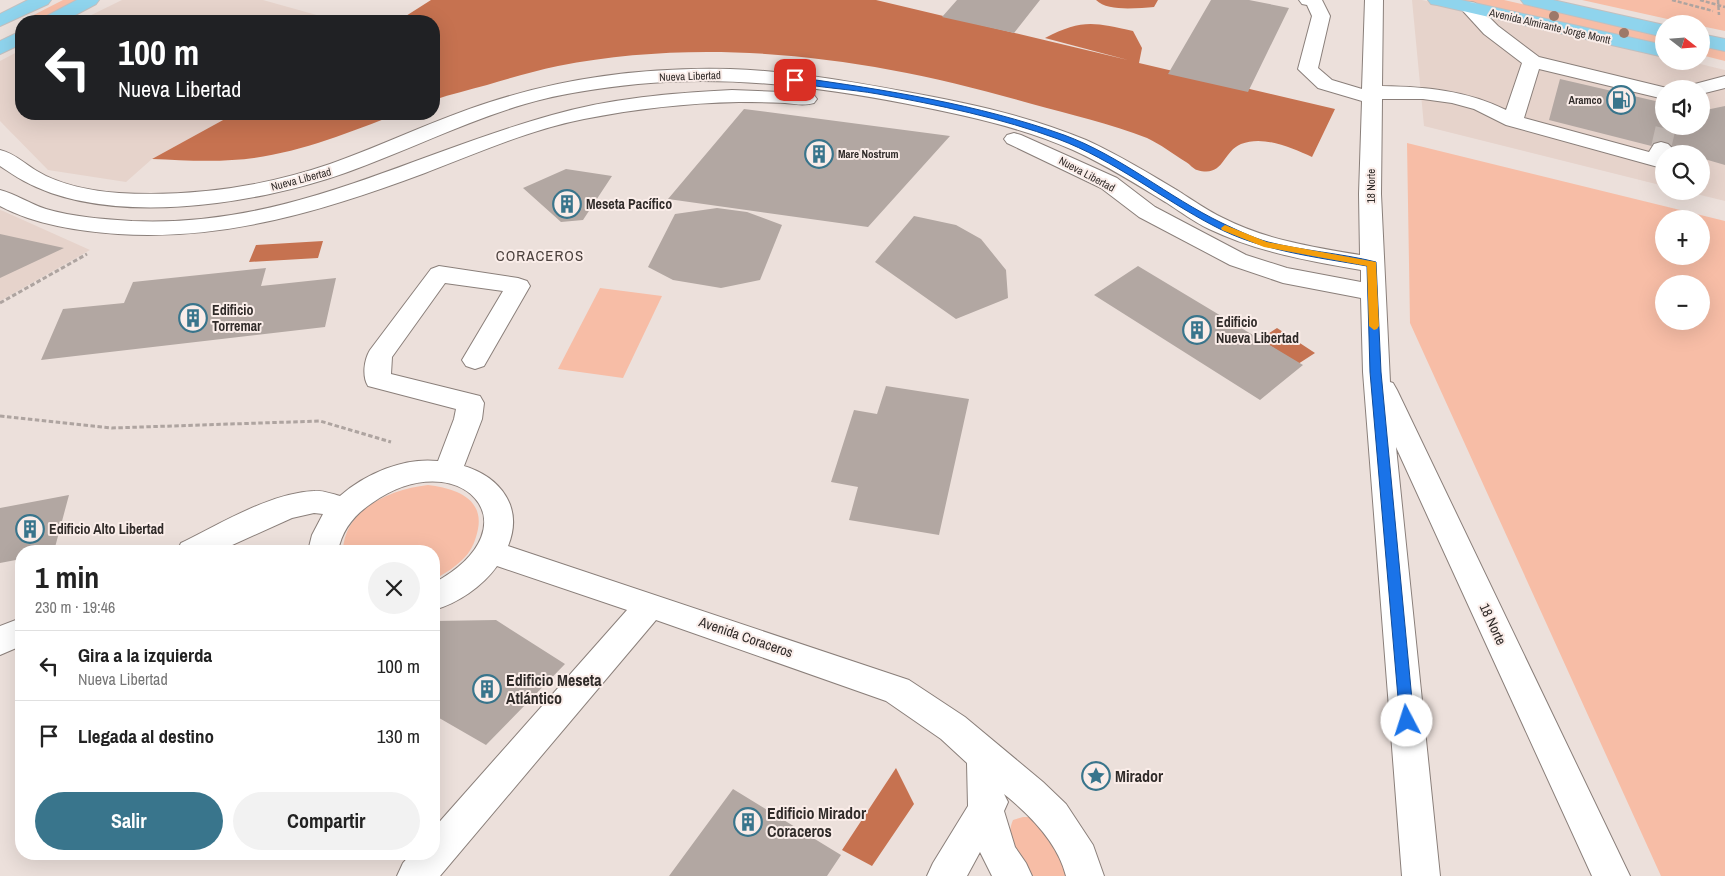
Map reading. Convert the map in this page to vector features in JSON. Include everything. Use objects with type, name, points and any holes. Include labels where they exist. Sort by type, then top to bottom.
[{"type":"main road","points":[[0,21],[42,0]]},
{"type":"main road","points":[[61,15],[90,0]]},
{"type":"main road","name":"Avenida Almirante Jorge Montt","points":[[1437,0],[1655,49]]},
{"type":"main road","name":"Avenida Almirante Jorge Montt","points":[[1530,0],[1655,29]]},
{"type":"main road","points":[[0,48],[15,40]]},
{"type":"main road","points":[[1710,42],[1725,45]]},
{"type":"street","points":[[1308,0],[1314,2],[1321,16],[1308,69],[1325,84],[1373,95],[1423,93],[1454,97],[1481,104],[1513,121],[1655,160]]},
{"type":"street","name":"18 Norte","points":[[1374,0],[1370,194],[1376,372],[1421,876]]},
{"type":"street","points":[[1469,7],[1491,30],[1532,61],[1655,91]]},
{"type":"street","points":[[1513,121],[1532,61]]},
{"type":"street","name":"Nueva Libertad","points":[[0,156],[28,176],[51,186],[80,194],[148,200],[226,195],[304,179],[358,161],[496,106],[545,93],[606,82],[672,76],[728,75],[775,78],[870,90],[948,105],[1012,121],[1062,138],[1094,152],[1218,225],[1264,244],[1372,278]]},
{"type":"street","points":[[1710,86],[1725,82]]},
{"type":"street","name":"Nueva Libertad","points":[[0,197],[31,212],[58,220],[114,227],[159,228],[232,222],[304,207],[339,196],[560,118],[609,108],[733,96],[796,97],[846,103],[902,113],[1014,139],[1065,161],[1108,183],[1147,212],[1238,260],[1283,274],[1372,278]]},
{"type":"street","points":[[447,472],[468,419],[471,403],[377,380],[379,356],[439,274],[518,286],[475,360]]},
{"type":"street","name":"18 Norte","points":[[1376,372],[1611,876]]},
{"type":"street","points":[[324,545],[331,526],[344,508],[366,490],[392,478],[420,471],[447,472],[470,478],[488,491],[498,509],[498,530],[490,552],[476,570],[456,586],[440,594]]},
{"type":"street","points":[[205,545],[297,504],[316,502],[344,508]]},
{"type":"street","name":"Avenida Coraceros","points":[[490,552],[650,604],[897,690],[953,728],[1053,816],[1080,858],[1085,876]]},
{"type":"street","points":[[440,848],[580,688],[650,604]]},
{"type":"street","points":[[0,641],[15,634]]},
{"type":"street","points":[[946,876],[986,810],[995,765]]},
{"type":"street","points":[[986,810],[1000,856],[1013,876]]},
{"type":"street","points":[[416,876],[430,860]]},
{"type":"path","points":[[1672,0],[1725,14]]},
{"type":"path","points":[[1700,0],[1725,7]]},
{"type":"path","points":[[0,303],[90,252],[114,227]]},
{"type":"path","points":[[0,416],[112,428],[320,422],[395,443]]},
{"type":"shaded area","points":[[63,0],[82,0],[53,15],[34,15]]},
{"type":"shaded area","points":[[122,0],[263,0],[317,15],[91,15]]},
{"type":"shaded area","points":[[431,0],[876,0],[1128,60],[1045,38],[1068,28],[1088,24],[1098,24],[1133,31],[1142,48],[1139,63],[1335,109],[1312,157],[1278,144],[1259,141],[1250,142],[1235,148],[1218,167],[1206,172],[1196,169],[1157,143],[1119,128],[974,88],[856,64],[797,56],[677,53],[618,57],[549,68],[440,98],[440,15],[407,15]]},
{"type":"shaded area","points":[[1096,0],[1158,0],[1154,7],[1115,8],[1101,4]]},
{"type":"shaded area","points":[[1412,0],[1422,0],[1655,54],[1655,70],[1710,70],[1710,66],[1725,70],[1725,201],[1710,197],[1710,145],[1655,145],[1655,184],[1424,126]]},
{"type":"shaded area","points":[[1461,0],[1504,0],[1655,34],[1655,44]]},
{"type":"shaded area","points":[[1582,0],[1725,0],[1725,31],[1710,28],[1710,15],[1655,16]]},
{"type":"shaded area","points":[[1710,47],[1725,50],[1725,61],[1710,57]]},
{"type":"shaded area","points":[[15,53],[15,120],[223,120],[152,159],[126,182],[48,170],[0,121],[0,61]]},
{"type":"shaded area","points":[[223,120],[382,120],[296,149],[254,158],[222,161],[152,159]]},
{"type":"shaded area","points":[[1407,143],[1680,210],[1655,210],[1655,265],[1710,265],[1710,217],[1725,221],[1725,876],[1661,876],[1410,323]]},
{"type":"shaded area","points":[[0,210],[3,211],[90,250],[0,301]]},
{"type":"shaded area","points":[[323,241],[318,258],[249,262],[256,245]]},
{"type":"shaded area","points":[[600,288],[662,296],[623,378],[558,369]]},
{"type":"shaded area","points":[[1277,328],[1315,353],[1298,364],[1260,339]]},
{"type":"shaded area","points":[[428,485],[447,489],[465,496],[476,509],[479,518],[478,529],[472,548],[462,561],[440,576],[440,545],[344,545],[345,536],[361,512],[372,503],[386,496],[414,487]]},
{"type":"shaded area","points":[[896,768],[914,804],[872,866],[842,850]]},
{"type":"shaded area","points":[[1023,817],[1034,817],[1044,823],[1068,876],[1027,876],[1013,849],[1010,835],[1013,820]]},
{"type":"building","points":[[957,0],[1040,0],[1014,33],[942,17]]},
{"type":"building","points":[[1211,0],[1249,0],[1289,8],[1248,92],[1168,74]]},
{"type":"building","points":[[1560,79],[1655,101],[1655,135],[1710,135],[1710,109],[1725,106],[1725,165],[1710,161],[1710,145],[1655,145],[1655,147],[1549,120]]},
{"type":"building","name":"Mare Nostrum","points":[[744,109],[950,136],[868,227],[668,199]]},
{"type":"building","name":"Meseta Pacífico","points":[[566,169],[612,176],[583,220],[561,222],[523,188]]},
{"type":"building","points":[[717,208],[747,212],[782,225],[760,280],[721,288],[673,280],[648,267],[675,214]]},
{"type":"building","points":[[914,216],[956,225],[981,239],[1006,270],[1008,298],[956,319],[875,262]]},
{"type":"building","points":[[0,234],[64,248],[0,278]]},
{"type":"building","name":"Edificio Nueva Libertad","points":[[1138,266],[1303,365],[1260,400],[1094,295]]},
{"type":"building","name":"Edificio Torremar","points":[[266,268],[261,286],[336,278],[325,327],[41,360],[63,309],[124,303],[133,282]]},
{"type":"building","points":[[886,386],[969,399],[939,535],[849,520],[858,487],[831,482],[854,410],[877,414]]},
{"type":"building","name":"Edificio Alto Libertad","points":[[69,495],[56,545],[15,545],[15,560],[0,563],[0,508]]},
{"type":"building","name":"Edificio Meseta Atlántico","points":[[496,620],[565,664],[486,745],[440,718],[440,621]]},
{"type":"building","name":"Edificio Mirador Coraceros","points":[[733,789],[841,855],[827,876],[669,876]]},
{"type":"tunnel","points":[[1662,145],[1664,135]]},
{"type":"slow traffic","points":[[1225,228],[1264,244],[1372,264],[1374,326]]},
{"type":"place","name":"Aramco","points":[[1621,100]]},
{"type":"place","name":"Mare Nostrum","points":[[819,154]]},
{"type":"place","name":"Meseta Pacífico","points":[[567,204]]},
{"type":"place","name":"Edificio Torremar","points":[[193,318]]},
{"type":"place","name":"Edificio Nueva Libertad","points":[[1197,330]]},
{"type":"place","name":"Edificio Alto Libertad","points":[[30,529]]},
{"type":"place","name":"Edificio Meseta Atlántico","points":[[487,689]]},
{"type":"place","name":"Mirador","points":[[1096,776]]},
{"type":"place","name":"Edificio Mirador Coraceros","points":[[748,822]]},
{"type":"district","name":"CORACEROS","points":[[540,255]]},
{"type":"route","points":[[795,80],[860,88],[948,105],[1012,121],[1062,138],[1094,152],[1218,225],[1264,244],[1372,264],[1376,372],[1407,721]]}]
